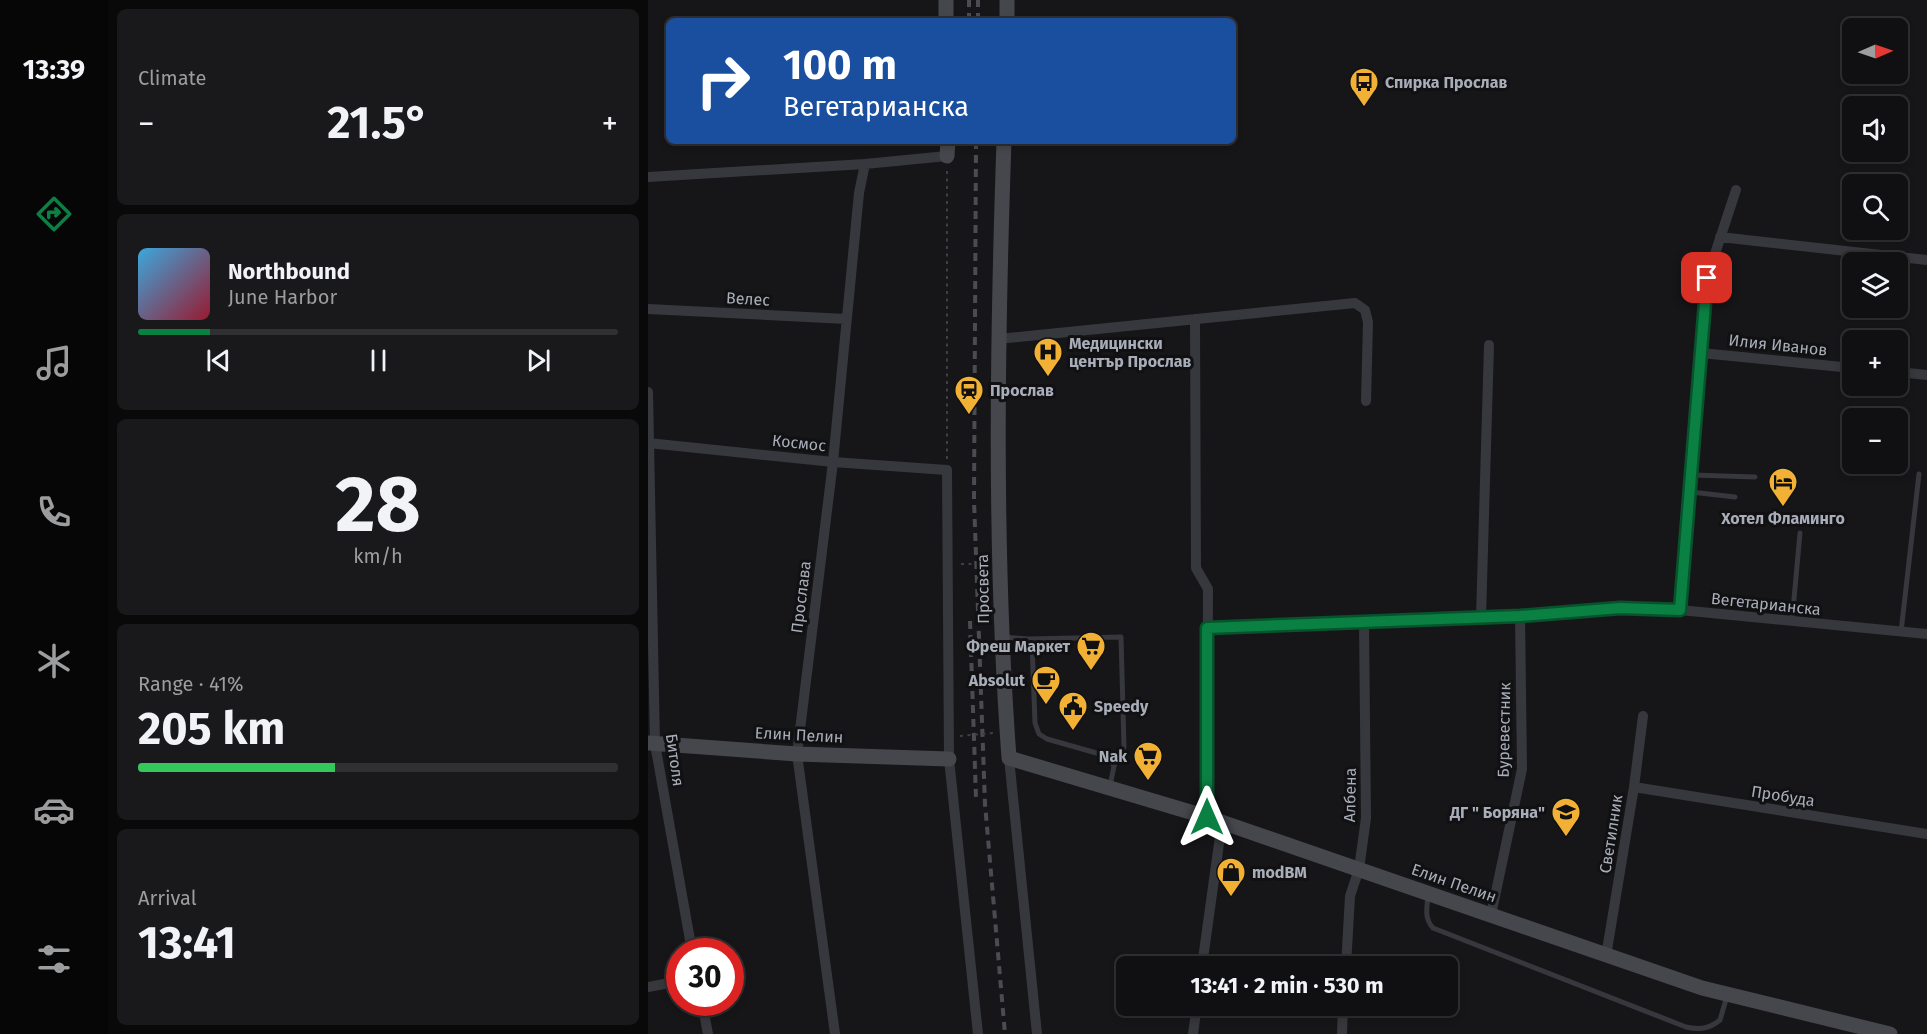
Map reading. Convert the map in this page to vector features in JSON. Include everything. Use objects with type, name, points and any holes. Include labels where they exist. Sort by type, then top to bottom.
[{"type":"street","points":[[946,0],[946,18]]},
{"type":"street","points":[[1006,18],[1007,0]]},
{"type":"street","name":"Просвета","points":[[1004,144],[998,339],[1002,637],[1009,758],[1037,1034]]},
{"type":"street","points":[[648,177],[865,164],[947,148]]},
{"type":"street","name":"Прослава","points":[[835,1034],[797,754],[833,462],[859,193],[865,164]]},
{"type":"street","points":[[1680,610],[1707,278],[1736,190]]},
{"type":"street","points":[[1720,237],[1927,260]]},
{"type":"street","points":[[998,339],[1355,303],[1365,310],[1368,322],[1366,401]]},
{"type":"street","name":"Велес","points":[[648,309],[846,319]]},
{"type":"street","points":[[1196,319],[1196,568],[1208,589],[1207,628],[1214,819],[1203,956]]},
{"type":"street","points":[[1481,617],[1489,345]]},
{"type":"street","name":"Илия Иванов","points":[[1701,353],[1842,367]]},
{"type":"street","points":[[1908,373],[1927,375]]},
{"type":"street","name":"Битоля","points":[[648,392],[652,744],[689,938]]},
{"type":"street","name":"Космос","points":[[648,443],[833,462],[947,470]]},
{"type":"street","points":[[947,470],[949,759],[978,1034]]},
{"type":"street","name":"Вегетарианска","points":[[1207,628],[1520,616],[1620,608],[1680,610],[1927,634]]},
{"type":"street","name":"Буревестник","points":[[1491,915],[1522,770],[1520,616]]},
{"type":"street","name":"Албена","points":[[1347,956],[1350,896],[1359,869],[1366,818],[1364,622]]},
{"type":"street","name":"Светилник","points":[[1606,957],[1634,787],[1643,716]]},
{"type":"street","name":"Елин Пелин","points":[[652,744],[797,754],[949,759]]},
{"type":"street","name":"Елин Пелин","points":[[1009,758],[1214,819],[1606,957],[1702,988],[1890,1034]]},
{"type":"street","name":"Пробуда","points":[[1634,787],[1927,834]]},
{"type":"street","points":[[648,987],[666,984]]},
{"type":"street","points":[[705,1016],[708,1034]]},
{"type":"street","points":[[1193,1034],[1195,1016]]},
{"type":"street","points":[[1342,1034],[1343,1016]]},
{"type":"lane","points":[[1901,632],[1919,474]]},
{"type":"lane","points":[[1692,475],[1755,477]]},
{"type":"lane","points":[[1691,492],[1736,497]]},
{"type":"lane","points":[[1792,622],[1800,533]]},
{"type":"lane","points":[[1002,637],[1028,639],[1121,637],[1124,751],[1114,766],[1110,788]]},
{"type":"lane","points":[[1028,639],[1034,648],[1035,723],[1039,734],[1047,739],[1107,756],[1114,766]]},
{"type":"lane","points":[[1428,893],[1426,915],[1433,928],[1686,1027],[1706,1028],[1720,1020],[1728,995]]},
{"type":"path","points":[[947,148],[947,470]]},
{"type":"path","points":[[961,564],[980,564]]},
{"type":"path","points":[[960,736],[993,733]]},
{"type":"railway","points":[[969,0],[969,18]]},
{"type":"railway","points":[[978,0],[978,18]]},
{"type":"railway","points":[[976,144],[974,500],[985,804],[1005,1034]]},
{"type":"railway","points":[[970,621],[976,798]]},
{"type":"place","name":"Спирка Прослав","points":[[1364,108]]},
{"type":"place","name":"Медицински център Прослав","points":[[1048,378]]},
{"type":"place","name":"Прослав","points":[[969,416]]},
{"type":"place","name":"Хотел Фламинго","points":[[1783,508]]},
{"type":"place","name":"Фреш Маркет","points":[[1091,672]]},
{"type":"place","name":"Absolut","points":[[1046,706]]},
{"type":"place","name":"Speedy","points":[[1073,732]]},
{"type":"place","name":"Nak","points":[[1148,782]]},
{"type":"place","name":"ДГ \" Боряна\"","points":[[1566,838]]},
{"type":"place","name":"modBM","points":[[1231,898]]},
{"type":"route","points":[[1207,817],[1207,628],[1520,616],[1620,608],[1680,610],[1707,278]]}]
